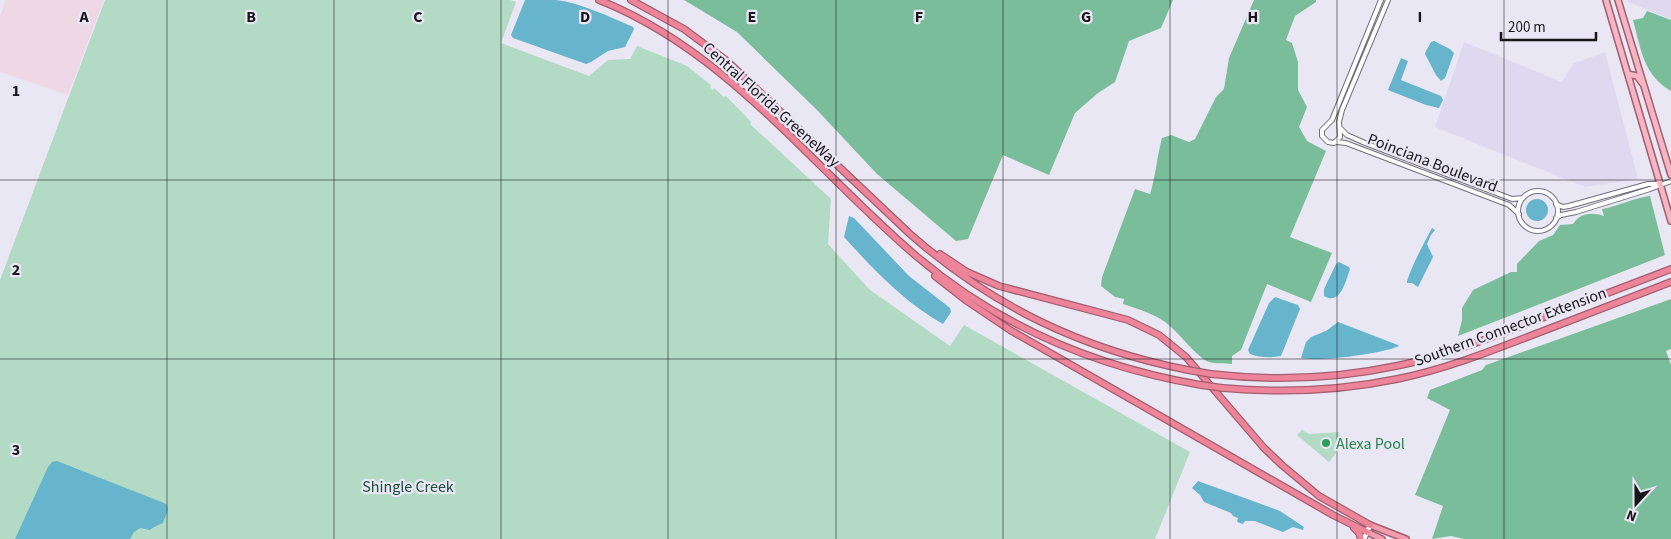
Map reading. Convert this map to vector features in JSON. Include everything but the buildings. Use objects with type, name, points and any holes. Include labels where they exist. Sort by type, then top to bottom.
[{"type":"highway","name":"Central Florida GreeneWay","points":[[598,0],[631,14],[662,31],[712,65],[867,210]]},
{"type":"highway","name":"Central Florida GreeneWay","points":[[631,0],[684,29],[727,61],[871,197]]},
{"type":"highway","name":"Southern Connector Extension","points":[[871,197],[935,256],[977,286],[1020,312],[1066,334],[1106,350],[1148,362],[1211,374],[1277,378],[1328,376],[1395,367],[1446,353],[1671,269]]},
{"type":"highway","points":[[871,197],[938,253],[956,266],[977,277],[1015,291],[1128,320],[1159,334],[1186,357],[1264,448],[1319,496],[1370,525],[1406,539]]},
{"type":"highway","name":"Southern Connector Extension","points":[[867,210],[914,254],[941,276],[984,306],[1030,332],[1110,364],[1153,376],[1223,388],[1277,391],[1346,388],[1397,379],[1476,357],[1671,282]]},
{"type":"highway","points":[[867,210],[912,257],[994,321],[1344,521],[1373,537],[1382,539]]},
{"type":"highway","points":[[1344,521],[1356,530],[1362,539]]},
{"type":"main road","points":[[1606,0],[1671,221]]},
{"type":"main road","points":[[1618,0],[1671,175]]},
{"type":"main road","points":[[1628,74],[1637,76],[1644,85]]},
{"type":"main road","points":[[1362,539],[1370,525]]},
{"type":"main road","points":[[1373,537],[1377,528]]},
{"type":"street","points":[[1381,0],[1332,120],[1322,130],[1324,140],[1330,143],[1334,143],[1340,137],[1340,117],[1350,88],[1388,0]]},
{"type":"street","name":"Poinciana Boulevard","points":[[1340,128],[1347,135],[1365,143],[1512,199],[1523,198]]},
{"type":"street","name":"Poinciana Boulevard","points":[[1334,143],[1346,142],[1509,205],[1518,214]]},
{"type":"street","points":[[1556,218],[1558,210],[1556,204],[1551,196],[1540,191],[1531,192],[1520,202],[1518,214],[1524,225],[1533,230],[1543,230],[1549,227],[1561,215],[1576,212],[1671,181]]},
{"type":"street","points":[[1556,204],[1569,206],[1648,184],[1660,184]]},
{"type":"shaded area","points":[[6,0],[104,0],[68,95],[0,72],[0,16]]},
{"type":"shaded area","points":[[1628,0],[1671,0],[1671,19],[1628,2]]},
{"type":"shaded area","points":[[1464,42],[1562,82],[1573,64],[1605,52],[1638,179],[1585,187],[1435,127]]},
{"type":"green space","name":"Shingle Creek","points":[[105,0],[510,0],[516,2],[501,43],[589,76],[608,60],[630,59],[637,46],[687,66],[711,85],[710,87],[713,90],[714,88],[724,97],[726,96],[751,122],[750,124],[831,199],[828,244],[870,290],[950,346],[964,325],[1190,452],[1155,539],[0,539],[0,280]]},
{"type":"green space","points":[[684,0],[1173,0],[1161,28],[1129,41],[1115,82],[1098,93],[1075,113],[1049,175],[1003,155],[968,239],[956,241],[877,174],[817,110],[737,32]]},
{"type":"green space","points":[[1254,0],[1316,0],[1316,2],[1295,16],[1286,40],[1292,43],[1298,62],[1298,90],[1307,107],[1299,127],[1307,141],[1326,151],[1290,237],[1332,253],[1311,302],[1267,284],[1241,350],[1232,356],[1232,364],[1214,363],[1204,360],[1165,322],[1123,304],[1124,299],[1115,297],[1101,286],[1102,277],[1135,189],[1150,194],[1162,138],[1171,135],[1189,142],[1195,139],[1216,97],[1224,89],[1229,58]]},
{"type":"green space","points":[[1647,11],[1671,20],[1671,91],[1654,77],[1641,51],[1633,20],[1643,18]]},
{"type":"green space","points":[[1650,196],[1665,255],[1458,336],[1462,320],[1462,308],[1473,290],[1511,272],[1517,272],[1517,264],[1539,241],[1553,235],[1560,225],[1573,224],[1576,220],[1587,214],[1604,216],[1602,209]]},
{"type":"green space","points":[[1671,299],[1671,349],[1666,351],[1671,365],[1671,539],[1464,539],[1451,536],[1432,539],[1443,506],[1415,495],[1450,410],[1427,398],[1430,390],[1482,370],[1486,365]]},
{"type":"green space","points":[[1302,430],[1309,434],[1339,432],[1340,448],[1329,462],[1297,435]]},
{"type":"water","points":[[525,0],[556,0],[575,4],[605,15],[634,29],[625,47],[608,51],[586,64],[513,38],[511,35]]},
{"type":"water","points":[[1434,41],[1454,53],[1445,78],[1441,81],[1425,54],[1431,42]]},
{"type":"water","points":[[1401,58],[1408,61],[1401,80],[1441,96],[1443,100],[1439,108],[1388,90]]},
{"type":"water","points":[[1537,199],[1545,202],[1548,210],[1545,218],[1537,221],[1529,218],[1526,210],[1529,202]]},
{"type":"water","points":[[849,216],[854,218],[909,276],[950,308],[951,312],[943,324],[903,296],[844,237]]},
{"type":"water","points":[[1432,228],[1435,230],[1427,244],[1433,257],[1418,287],[1412,283],[1407,283],[1407,281]]},
{"type":"water","points":[[1339,262],[1350,269],[1342,291],[1334,298],[1324,296],[1324,289],[1336,264]]},
{"type":"water","points":[[1275,297],[1298,305],[1300,309],[1281,356],[1266,357],[1250,354],[1248,350],[1269,303]]},
{"type":"water","points":[[1338,322],[1399,346],[1379,352],[1350,356],[1321,359],[1301,358],[1306,342],[1311,337],[1326,331]]},
{"type":"water","points":[[57,461],[164,503],[167,505],[168,510],[163,523],[150,530],[140,528],[134,532],[130,539],[15,539],[48,467],[52,462]]},
{"type":"water","points":[[1198,481],[1280,511],[1304,527],[1303,530],[1293,527],[1283,532],[1255,521],[1245,521],[1243,524],[1237,522],[1238,518],[1231,513],[1204,502],[1200,495],[1192,488]]},
{"type":"place","name":"Alexa Pool","points":[[1326,443]]}]
